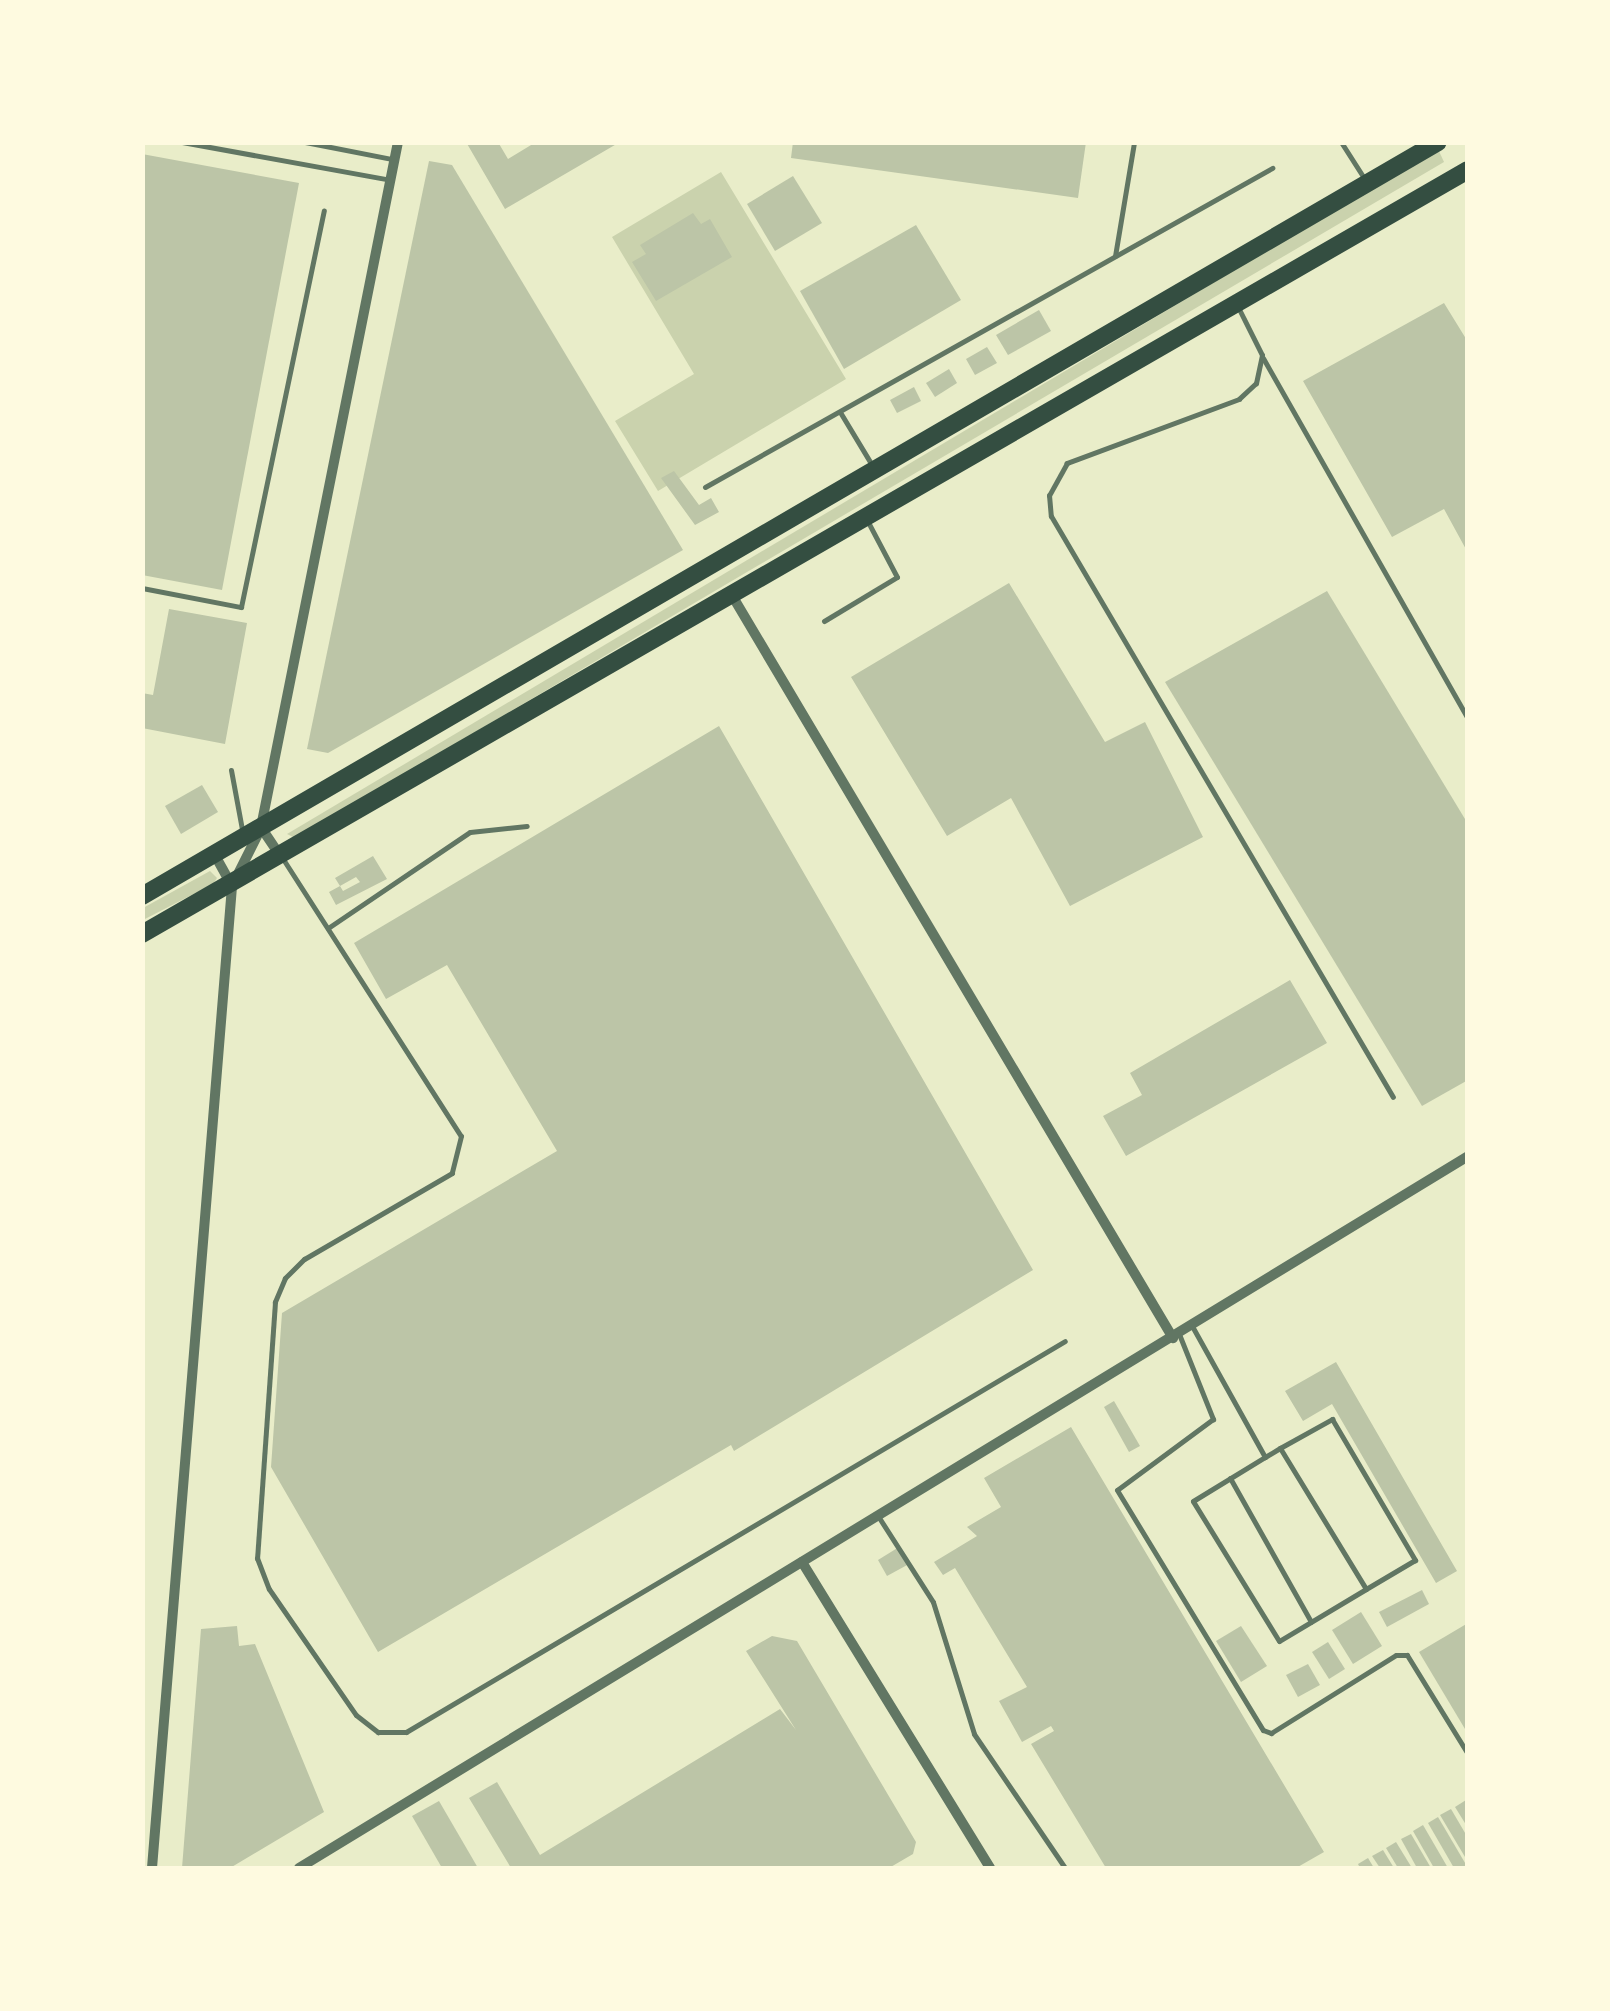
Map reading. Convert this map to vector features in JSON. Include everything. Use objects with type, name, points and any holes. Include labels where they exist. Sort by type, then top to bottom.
[{"type":"main road","points":[[142,896],[1438,142]]},
{"type":"main road","points":[[142,934],[232,886],[867,520],[1234,302],[1468,170]]},
{"type":"street","points":[[152,1868],[232,886],[262,827],[398,142]]},
{"type":"street","points":[[733,597],[1176,1336]]},
{"type":"street","points":[[262,827],[281,857]]},
{"type":"street","points":[[215,854],[232,886]]},
{"type":"street","points":[[299,1868],[1468,1156]]},
{"type":"street","points":[[802,1562],[990,1868]]},
{"type":"lane","points":[[182,142],[391,180]]},
{"type":"lane","points":[[304,142],[394,159]]},
{"type":"lane","points":[[1115,256],[1134,142]]},
{"type":"lane","points":[[1341,142],[1368,184]]},
{"type":"lane","points":[[705,488],[1272,168]]},
{"type":"lane","points":[[142,588],[241,607],[324,211]]},
{"type":"lane","points":[[1234,302],[1468,720]]},
{"type":"lane","points":[[1262,356],[1256,383],[1239,399],[1067,463],[1049,495],[1051,516],[1394,1097]]},
{"type":"lane","points":[[840,412],[876,472]]},
{"type":"lane","points":[[824,621],[897,577],[867,520]]},
{"type":"lane","points":[[231,770],[244,838]]},
{"type":"lane","points":[[328,928],[470,832],[526,826]]},
{"type":"lane","points":[[281,857],[460,1136],[452,1173],[304,1259],[285,1278],[275,1302],[257,1558],[269,1588],[345,1699],[378,1732],[406,1732],[1065,1341]]},
{"type":"lane","points":[[1192,1326],[1265,1458]]},
{"type":"lane","points":[[1176,1336],[1212,1419],[1117,1490],[1263,1730],[1271,1734],[1396,1655],[1407,1655],[1468,1754]]},
{"type":"lane","points":[[1332,1419],[1415,1560],[1279,1641],[1193,1501],[1265,1458],[1332,1419]]},
{"type":"lane","points":[[1280,1448],[1366,1588]]},
{"type":"lane","points":[[1230,1478],[1310,1622]]},
{"type":"lane","points":[[878,1516],[933,1602],[974,1734],[1065,1868]]},
{"type":"green space","points":[[1438,149],[1444,162],[295,838],[287,834]]},
{"type":"green space","points":[[721,172],[846,379],[658,491],[615,421],[694,374],[612,237]]},
{"type":"green space","points":[[210,871],[217,878],[213,884],[143,920],[143,908]]},
{"type":"building","points":[[466,142],[498,142],[508,159],[536,142],[620,142],[505,209]]},
{"type":"building","points":[[793,142],[1086,142],[1078,198],[791,158]]},
{"type":"building","points":[[142,154],[299,183],[222,590],[142,575]]},
{"type":"building","points":[[429,161],[452,165],[683,550],[328,753],[307,749]]},
{"type":"building","points":[[793,176],[822,223],[775,251],[747,204]]},
{"type":"building","points":[[693,213],[701,224],[710,219],[732,257],[656,301],[632,262],[646,254],[640,245]]},
{"type":"building","points":[[916,225],[961,300],[844,369],[800,291]]},
{"type":"building","points":[[1444,303],[1468,342],[1468,553],[1444,509],[1392,537],[1303,381]]},
{"type":"building","points":[[1039,310],[1051,331],[1008,355],[996,335]]},
{"type":"building","points":[[987,347],[997,363],[975,375],[966,359]]},
{"type":"building","points":[[949,369],[957,383],[935,397],[926,383]]},
{"type":"building","points":[[914,387],[921,401],[897,413],[890,400]]},
{"type":"building","points":[[674,471],[699,505],[711,498],[719,512],[695,525],[661,478]]},
{"type":"building","points":[[1009,583],[1105,742],[1145,722],[1203,837],[1070,906],[1011,798],[947,836],[851,677]]},
{"type":"building","points":[[1327,591],[1468,824],[1468,1080],[1422,1106],[1165,682]]},
{"type":"building","points":[[169,609],[247,623],[225,744],[142,728],[142,693],[153,695]]},
{"type":"building","points":[[719,726],[1033,1270],[734,1451],[731,1445],[378,1652],[271,1467],[282,1313],[557,1151],[447,965],[386,999],[354,943]]},
{"type":"building","points":[[202,785],[218,812],[181,834],[165,806]]},
{"type":"building","points":[[373,856],[387,879],[336,905],[329,892],[340,886],[335,878]],"holes":[[[356,877],[360,882],[343,891],[340,886]]]},
{"type":"building","points":[[1290,980],[1327,1043],[1126,1156],[1103,1116],[1142,1095],[1130,1073]]},
{"type":"building","points":[[1336,1362],[1457,1571],[1436,1583],[1332,1404],[1303,1421],[1285,1391]]},
{"type":"building","points":[[1114,1401],[1140,1446],[1129,1452],[1104,1407]]},
{"type":"building","points":[[1071,1427],[1324,1852],[1296,1868],[1106,1868],[1031,1744],[1054,1731],[1051,1726],[1022,1742],[999,1701],[1027,1687],[955,1568],[943,1575],[934,1562],[977,1536],[967,1527],[1001,1507],[984,1478]]},
{"type":"building","points":[[899,1547],[909,1564],[887,1576],[878,1560]]},
{"type":"building","points":[[1422,1590],[1429,1604],[1387,1627],[1379,1612]]},
{"type":"building","points":[[1361,1612],[1382,1646],[1353,1664],[1332,1630]]},
{"type":"building","points":[[1468,1623],[1468,1734],[1419,1652]]},
{"type":"building","points":[[237,1626],[239,1646],[255,1644],[324,1812],[230,1868],[182,1868],[201,1629]]},
{"type":"building","points":[[1241,1626],[1267,1666],[1241,1682],[1216,1641]]},
{"type":"building","points":[[772,1636],[797,1641],[916,1842],[913,1854],[889,1868],[511,1868],[469,1798],[497,1782],[540,1855],[780,1709],[796,1730],[746,1651]]},
{"type":"building","points":[[1328,1642],[1345,1669],[1329,1679],[1312,1652]]},
{"type":"building","points":[[1308,1664],[1320,1685],[1298,1697],[1286,1675]]},
{"type":"building","points":[[1466,1800],[1468,1804],[1468,1828],[1455,1807]]},
{"type":"building","points":[[439,1801],[478,1868],[442,1868],[412,1816]]},
{"type":"building","points":[[1451,1809],[1468,1838],[1468,1862],[1440,1815]]},
{"type":"building","points":[[1438,1817],[1468,1868],[1454,1868],[1428,1823]]},
{"type":"building","points":[[1423,1825],[1448,1868],[1434,1868],[1413,1831]]},
{"type":"building","points":[[1411,1834],[1431,1868],[1417,1868],[1401,1839]]},
{"type":"building","points":[[1396,1842],[1412,1868],[1398,1868],[1386,1848]]},
{"type":"building","points":[[1383,1850],[1394,1868],[1380,1868],[1372,1856]]},
{"type":"building","points":[[1368,1858],[1374,1868],[1360,1868],[1358,1864]]}]
